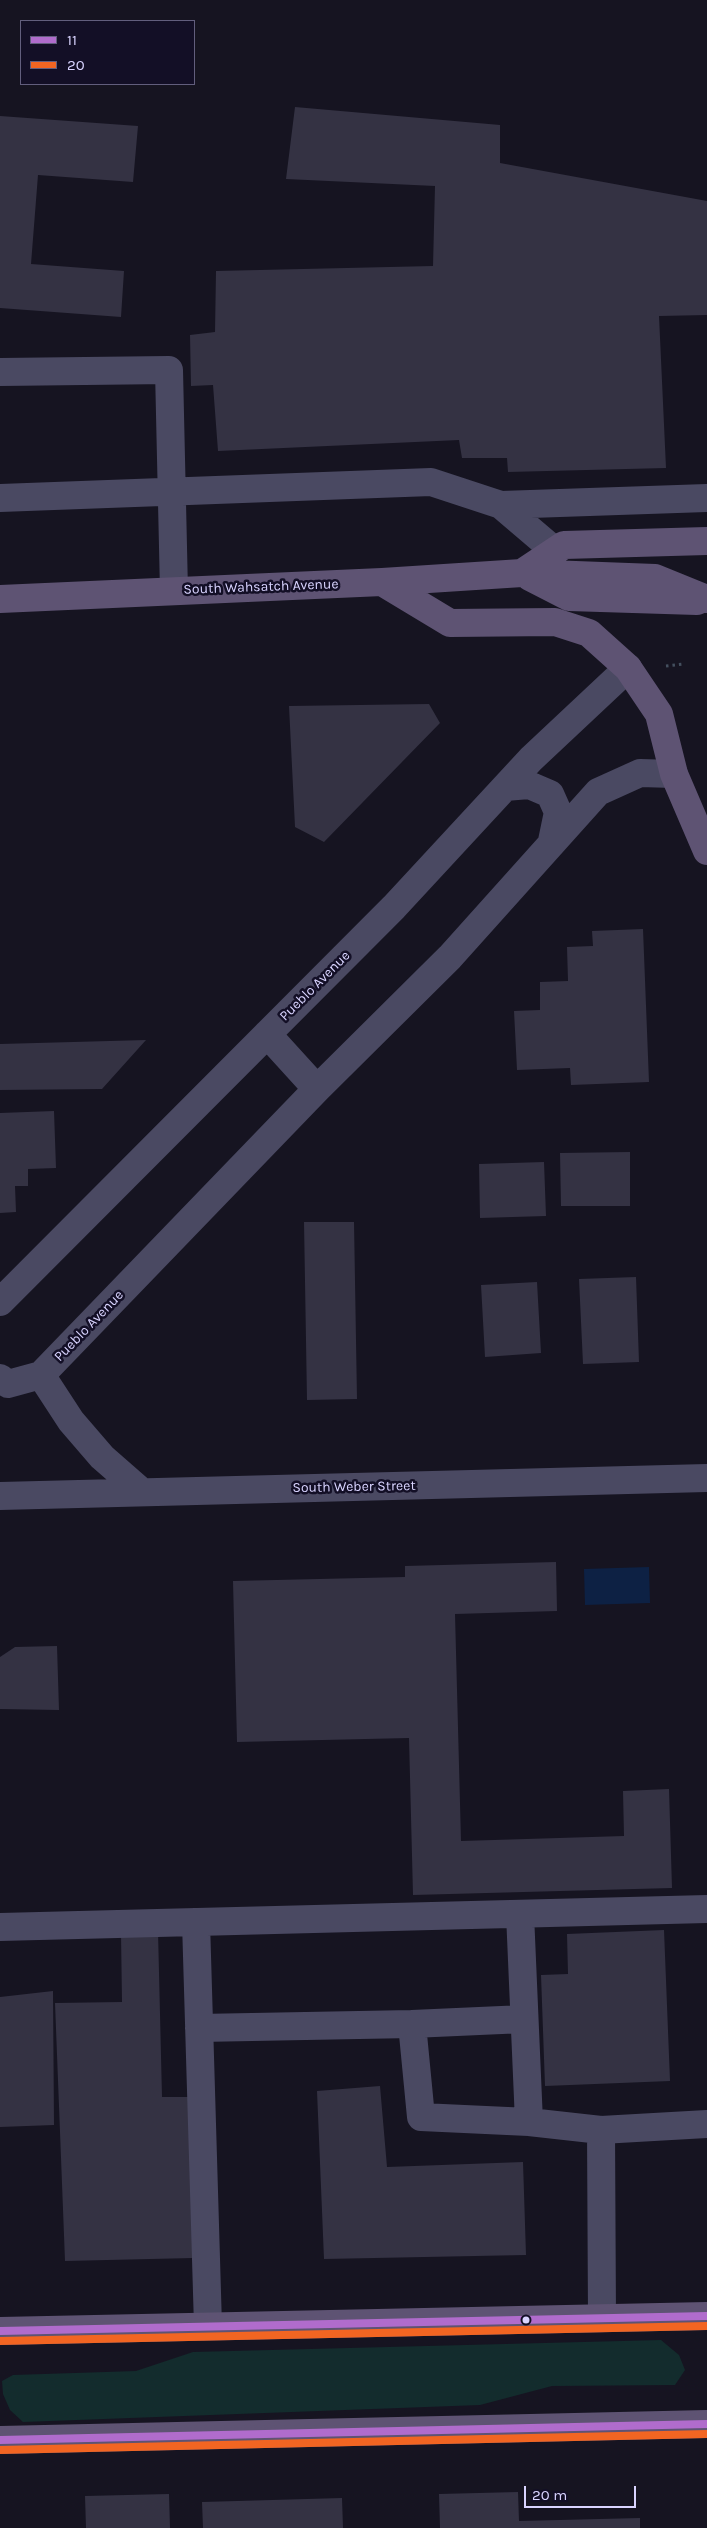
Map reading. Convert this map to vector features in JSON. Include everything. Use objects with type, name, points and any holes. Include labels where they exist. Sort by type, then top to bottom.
[{"type":"main road","points":[[707,541],[564,545],[522,573],[569,597],[707,600]]},
{"type":"main road","name":"South Wahsatch Avenue","points":[[0,599],[382,582],[522,573]]},
{"type":"main road","points":[[382,582],[450,623],[554,622],[589,633],[628,668],[659,714],[674,774],[707,851]]},
{"type":"main road","points":[[0,2331],[707,2316]]},
{"type":"main road","points":[[0,2440],[707,2424]]},
{"type":"street","points":[[0,372],[169,370],[174,591]]},
{"type":"street","points":[[0,498],[431,482],[501,505],[707,498]]},
{"type":"street","points":[[501,505],[555,551]]},
{"type":"street","name":"Pueblo Avenue","points":[[0,1302],[394,907],[531,760],[628,668]]},
{"type":"street","name":"Pueblo Avenue","points":[[42,1375],[318,1089],[450,956],[598,792],[640,773],[674,774]]},
{"type":"street","points":[[505,787],[529,785],[550,794],[558,812],[552,841]]},
{"type":"street","points":[[267,1034],[318,1089]]},
{"type":"street","points":[[0,1378],[8,1384],[42,1375],[71,1421],[102,1457],[142,1492]]},
{"type":"street","name":"South Weber Street","points":[[0,1496],[707,1478]]},
{"type":"street","points":[[0,1927],[707,1909]]},
{"type":"street","points":[[520,1914],[529,2122]]},
{"type":"street","points":[[196,1922],[208,2326]]},
{"type":"street","points":[[198,2028],[412,2024],[524,2019]]},
{"type":"street","points":[[412,2024],[421,2117],[529,2122],[601,2130],[707,2124]]},
{"type":"street","points":[[601,2130],[602,2318]]},
{"type":"path","points":[[665,666],[683,664]]},
{"type":"green space","points":[[661,2340],[679,2355],[685,2370],[675,2385],[552,2386],[480,2405],[23,2422],[10,2410],[3,2394],[2,2381],[13,2375],[136,2371],[193,2352]]},
{"type":"water","points":[[649,1567],[650,1603],[585,1605],[584,1569]]},
{"type":"building","points":[[295,107],[500,125],[500,163],[707,201],[707,315],[659,316],[666,468],[508,472],[507,458],[462,458],[459,440],[218,451],[213,385],[191,386],[190,335],[215,332],[216,271],[433,266],[435,186],[286,179]]},
{"type":"building","points":[[0,116],[138,126],[133,182],[38,175],[31,264],[124,271],[121,317],[0,308]]},
{"type":"building","points":[[429,704],[440,723],[324,842],[295,827],[289,706]]},
{"type":"building","points":[[643,929],[649,1082],[571,1085],[570,1068],[517,1070],[514,1011],[540,1010],[540,982],[568,981],[567,947],[593,946],[592,931]]},
{"type":"building","points":[[146,1040],[102,1089],[0,1090],[0,1044]]},
{"type":"building","points":[[54,1111],[56,1168],[28,1169],[28,1186],[15,1186],[16,1212],[0,1213],[0,1113]]},
{"type":"building","points":[[630,1152],[630,1206],[561,1206],[560,1153]]},
{"type":"building","points":[[544,1162],[546,1216],[480,1218],[479,1164]]},
{"type":"building","points":[[304,1222],[354,1222],[357,1399],[307,1400]]},
{"type":"building","points":[[636,1277],[639,1362],[583,1364],[579,1279]]},
{"type":"building","points":[[537,1282],[541,1353],[485,1357],[481,1285]]},
{"type":"building","points":[[556,1562],[557,1611],[455,1614],[461,1841],[624,1836],[623,1791],[669,1789],[672,1888],[413,1895],[409,1738],[237,1742],[233,1581],[405,1577],[405,1566]]},
{"type":"building","points":[[57,1646],[59,1710],[0,1709],[0,1657],[15,1647]]},
{"type":"building","points":[[664,1930],[670,2081],[545,2086],[541,1975],[568,1974],[567,1934]]},
{"type":"building","points":[[158,1931],[162,2097],[190,2097],[193,2258],[65,2261],[55,2003],[122,2002],[121,1934]]},
{"type":"building","points":[[53,1991],[54,2125],[0,2127],[0,1997]]},
{"type":"building","points":[[380,2086],[387,2167],[523,2162],[526,2255],[324,2259],[317,2091]]},
{"type":"building","points":[[518,2492],[519,2521],[640,2518],[640,2528],[440,2528],[439,2494]]},
{"type":"building","points":[[169,2494],[170,2528],[86,2528],[85,2496]]},
{"type":"building","points":[[342,2498],[343,2528],[203,2528],[202,2502]]},
{"type":"transit line","name":"11","points":[[0,2331],[707,2316]]},
{"type":"transit line","name":"20","points":[[0,2341],[707,2326]]},
{"type":"transit line","name":"11","points":[[0,2440],[707,2424]]},
{"type":"transit line","name":"20","points":[[0,2450],[707,2434]]}]
